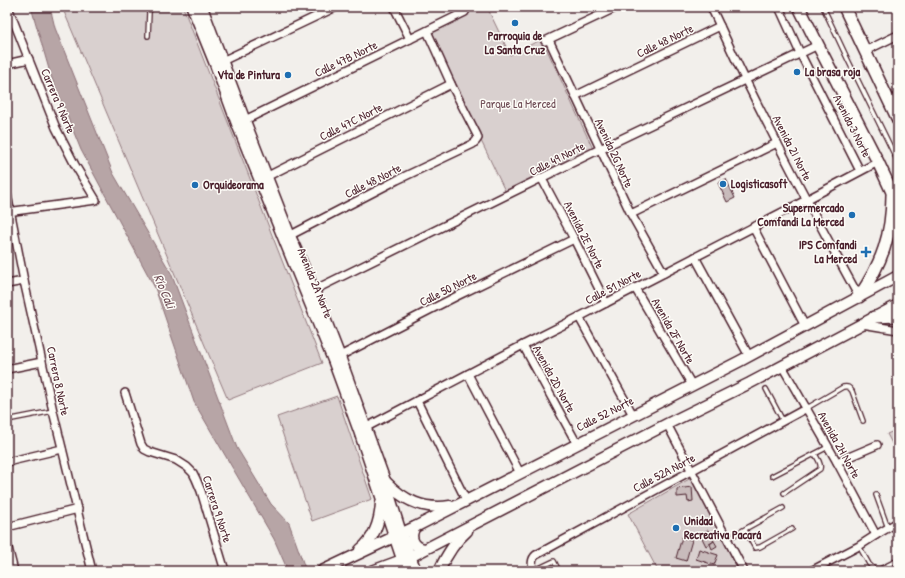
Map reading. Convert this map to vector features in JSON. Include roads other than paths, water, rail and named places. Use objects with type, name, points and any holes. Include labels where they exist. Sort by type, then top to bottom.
[{"type":"main road","name":"Avenida 2A Norte","points":[[192,7],[219,63]]},
{"type":"main road","name":"Avenida 2A Norte","points":[[202,7],[219,63],[241,122],[310,292],[362,429],[398,535],[406,571]]},
{"type":"main road","name":"Avenida 3 Norte","points":[[799,7],[878,162],[898,205]]},
{"type":"main road","points":[[844,7],[898,120]]},
{"type":"main road","points":[[859,297],[870,281],[885,247],[891,217],[892,192]]},
{"type":"main road","name":"Calle 52 Norte","points":[[323,571],[415,527],[749,356],[896,278]]},
{"type":"main road","points":[[373,571],[424,549],[487,518],[898,305]]},
{"type":"main road","points":[[874,317],[898,316]]},
{"type":"main road","points":[[352,556],[362,549],[370,540],[377,528],[380,515],[381,484],[394,490],[404,498],[429,507],[442,508],[454,506]]},
{"type":"main road","points":[[439,571],[452,547],[462,535],[487,518]]},
{"type":"main road","points":[[415,527],[412,535],[413,543],[424,549]]},
{"type":"main road","name":"Avenida 2A Norte","points":[[404,557],[416,571]]},
{"type":"street","name":"Carrera 9 Norte","points":[[8,7],[56,128],[75,165],[96,200],[9,212]]},
{"type":"street","points":[[219,63],[336,7]]},
{"type":"street","points":[[394,7],[410,39]]},
{"type":"street","name":"Avenida 2G Norte","points":[[617,7],[547,40],[631,214],[664,273]]},
{"type":"street","name":"Avenida 2I Norte","points":[[711,7],[745,80],[806,200],[859,297]]},
{"type":"street","name":"Avenida 3 Norte","points":[[779,7],[800,53],[860,171]]},
{"type":"street","name":"Calle 47B Norte","points":[[241,122],[427,31],[463,10]]},
{"type":"street","name":"Calle 48 Norte","points":[[575,96],[720,26]]},
{"type":"street","points":[[427,31],[451,84]]},
{"type":"street","points":[[865,51],[898,35]]},
{"type":"street","name":"Calle 49 Norte","points":[[310,292],[542,179],[600,149],[818,45]]},
{"type":"street","points":[[7,64],[29,59]]},
{"type":"street","name":"Calle 48 Norte","points":[[287,238],[397,180],[473,144],[478,138],[477,135],[451,84]]},
{"type":"street","name":"Calle 47C Norte","points":[[264,178],[451,84]]},
{"type":"street","points":[[631,214],[777,143]]},
{"type":"street","name":"Calle 51 Norte","points":[[362,429],[878,162]]},
{"type":"street","name":"Avenida 2E Norte","points":[[542,179],[606,302]]},
{"type":"street","name":"Carrera 8 Norte","points":[[7,194],[9,212],[53,411],[92,571]]},
{"type":"street","points":[[752,227],[805,326]]},
{"type":"street","name":"Calle 50 Norte","points":[[336,358],[457,296],[574,239]]},
{"type":"street","points":[[695,257],[749,356]]},
{"type":"street","points":[[7,284],[24,281]]},
{"type":"street","name":"Avenida 2F Norte","points":[[635,288],[692,385]]},
{"type":"street","points":[[580,317],[633,415]]},
{"type":"street","points":[[862,324],[898,330]]},
{"type":"street","name":"Avenida 2D Norte","points":[[523,345],[577,444]]},
{"type":"street","points":[[7,369],[42,362]]},
{"type":"street","name":"Avenida 2H Norte","points":[[782,366],[807,408],[876,535]]},
{"type":"street","points":[[468,374],[520,473]]},
{"type":"street","name":"Carrera 9 Norte","points":[[125,393],[144,450],[181,462],[193,473],[201,491],[225,571]]},
{"type":"street","points":[[417,401],[466,500]]},
{"type":"street","name":"Calle 52A Norte","points":[[533,571],[532,561],[533,557],[536,555],[807,408]]},
{"type":"street","points":[[667,424],[744,571]]},
{"type":"street","points":[[837,462],[877,445]]},
{"type":"street","points":[[7,462],[62,449]]},
{"type":"street","points":[[7,527],[78,509]]},
{"type":"street","points":[[811,571],[859,546],[898,522]]},
{"type":"street","points":[[7,544],[14,571]]},
{"type":"lane","points":[[148,36],[149,12],[152,7]]},
{"type":"lane","points":[[823,7],[898,162]]},
{"type":"lane","points":[[807,408],[847,386],[852,391],[863,421]]},
{"type":"lane","points":[[766,389],[783,421]]},
{"type":"lane","points":[[7,420],[53,411]]},
{"type":"lane","points":[[772,476],[828,447]]},
{"type":"lane","points":[[784,493],[820,469],[821,467],[814,454]]},
{"type":"lane","points":[[876,495],[888,528]]},
{"type":"lane","points":[[727,539],[783,508]]},
{"type":"lane","points":[[745,530],[755,548],[760,547],[792,528]]},
{"type":"lane","points":[[859,546],[869,564],[874,569],[880,569],[898,560]]},
{"type":"lane","points":[[533,571],[554,561],[559,571]]},
{"type":"water","name":"Río Cali","points":[[31,7],[50,7],[55,28],[113,173],[171,273],[237,448],[271,504],[289,523],[306,571],[288,571],[274,539],[194,402],[155,288],[81,150],[51,76]]},
{"type":"place","name":"Parroquia de La Santa Cruz","points":[[515,23]]},
{"type":"place","name":"La brasa roja","points":[[797,72]]},
{"type":"place","name":"Vta de Pintura","points":[[288,75]]},
{"type":"place","name":"Logisticasoft","points":[[723,184]]},
{"type":"place","name":"Orquideorama","points":[[195,185]]},
{"type":"place","name":"Supermercado Comfandi La Merced","points":[[852,215]]},
{"type":"place","name":"IPS Comfandi La Merced","points":[[866,252]]},
{"type":"place","name":"Unidad Recreativa Pacará","points":[[676,528]]},
{"type":"park label","name":"Parque La Merced","points":[[518,104]]}]
